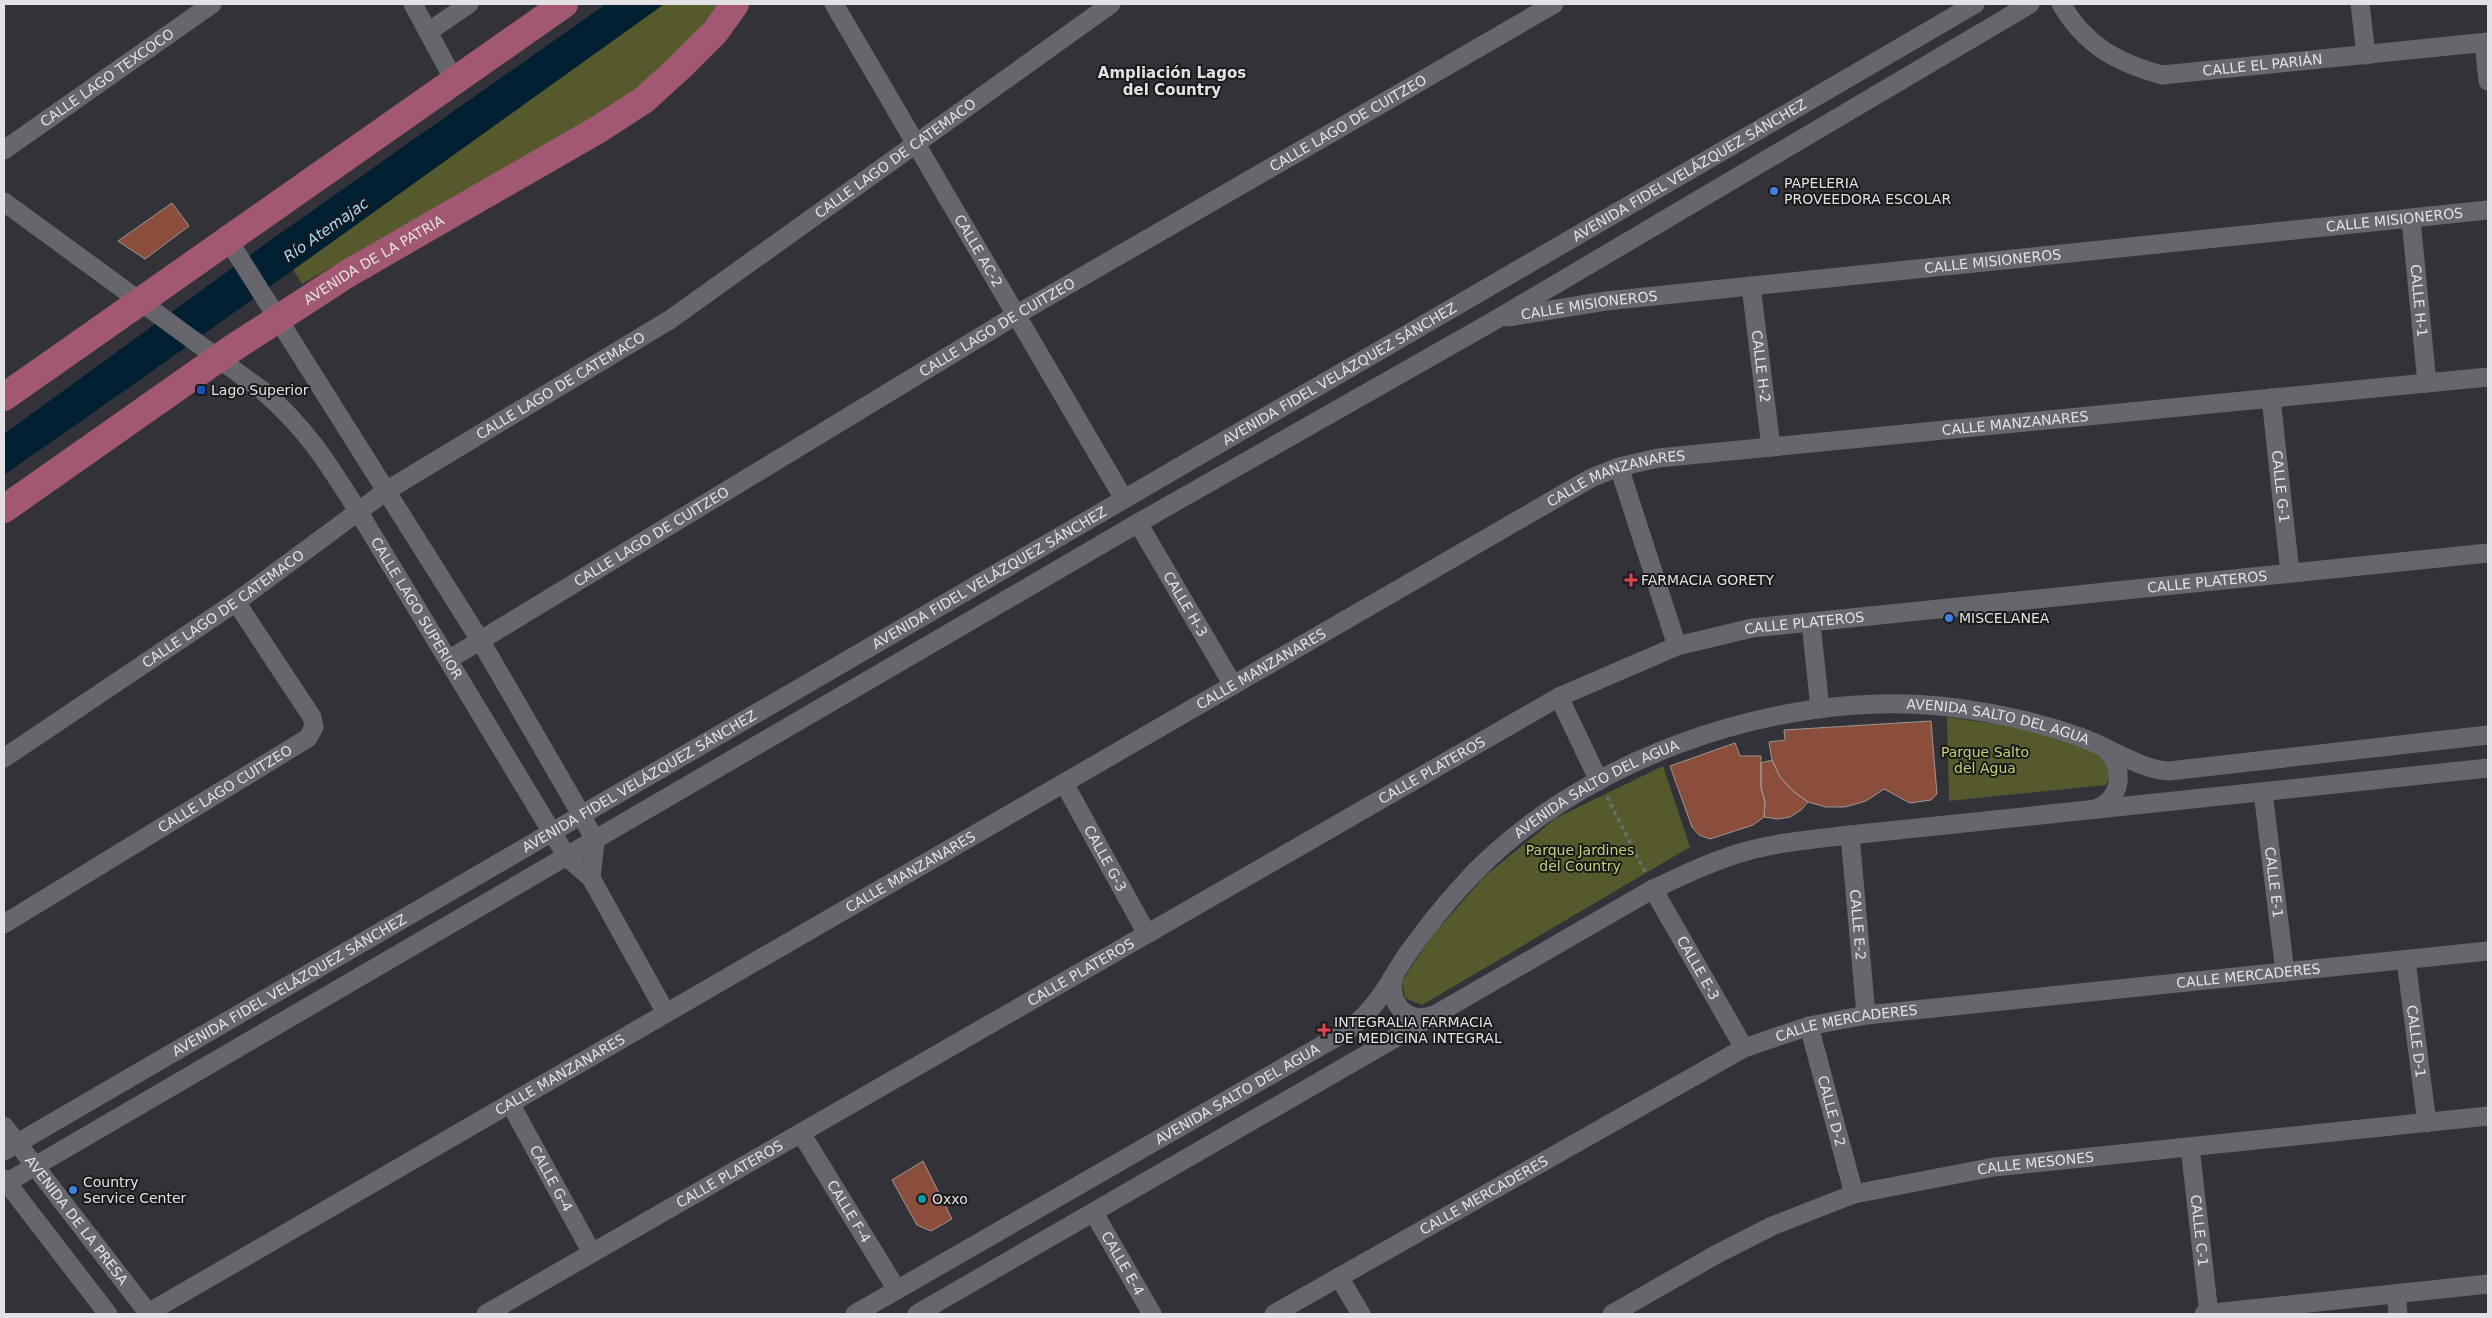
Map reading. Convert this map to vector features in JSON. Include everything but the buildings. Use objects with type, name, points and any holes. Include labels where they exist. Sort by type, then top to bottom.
[{"type":"main road","points":[[4,397],[146,305],[232,246],[454,80],[564,4]]},
{"type":"main road","name":"AVENIDA DE LA PATRIA","points":[[4,509],[210,352],[274,312],[347,274],[599,129],[645,99],[715,32],[735,4]]},
{"type":"street","name":"CALLE LAGO TEXCOCO","points":[[4,150],[212,4]]},
{"type":"street","points":[[413,4],[454,80]]},
{"type":"street","points":[[428,32],[469,4]]},
{"type":"street","name":"CALLE AC-2","points":[[834,4],[1124,499]]},
{"type":"street","name":"CALLE LAGO DE CATEMACO","points":[[4,758],[236,602],[386,490],[672,319],[1111,4]]},
{"type":"street","name":"CALLE LAGO DE CUITZEO","points":[[448,660],[1016,315],[1554,4]]},
{"type":"street","name":"AVENIDA FIDEL VELÁZQUEZ SÁNCHEZ","points":[[10,1147],[1975,4]]},
{"type":"street","name":"AVENIDA FIDEL VELÁZQUEZ SÁNCHEZ","points":[[5,1181],[35,1166],[595,841],[1138,523],[1497,319],[2030,4]]},
{"type":"street","name":"CALLE EL PARIÁN","points":[[2061,4],[2084,34],[2103,51],[2133,67],[2162,75],[2486,43]]},
{"type":"street","points":[[2360,4],[2366,55]]},
{"type":"street","points":[[2486,43],[2488,81]]},
{"type":"street","points":[[4,202],[146,305]]},
{"type":"street","name":"CALLE MISIONEROS","points":[[1497,319],[1606,301],[2410,220],[2488,210]]},
{"type":"street","name":"CALLE H-1","points":[[2410,220],[2427,383]]},
{"type":"street","points":[[232,246],[480,640],[580,814],[595,841],[590,878]]},
{"type":"street","name":"CALLE H-2","points":[[1751,286],[1771,447]]},
{"type":"street","name":"CALLE LAGO SUPERIOR","points":[[146,305],[263,391],[308,434],[325,457],[567,857],[590,878],[666,1013]]},
{"type":"street","name":"CALLE MANZANARES","points":[[148,1314],[1583,483],[1619,467],[1658,458],[2488,377]]},
{"type":"street","name":"CALLE G-1","points":[[2271,398],[2290,573]]},
{"type":"street","points":[[1225,440],[1239,465]]},
{"type":"street","points":[[1619,467],[1677,646]]},
{"type":"street","name":"CALLE H-3","points":[[1138,523],[1233,685]]},
{"type":"street","name":"CALLE PLATEROS","points":[[486,1314],[1559,697],[1677,646],[1752,628],[2488,553]]},
{"type":"street","name":"CALLE LAGO CUITZEO","points":[[4,924],[308,738],[314,727],[312,716],[236,602]]},
{"type":"street","points":[[1810,623],[1820,709]]},
{"type":"street","points":[[1559,697],[1599,781]]},
{"type":"street","name":"AVENIDA SALTO DEL AGUA","points":[[855,1314],[1347,1031],[1364,1018],[1379,1002],[1408,954],[1460,887],[1522,830],[1562,802],[1632,763],[1718,730],[1766,717],[1820,709],[1876,705],[1937,706],[1984,712],[2080,737],[2154,770],[2169,771],[2488,735]]},
{"type":"street","points":[[2088,811],[2106,804],[2117,789],[2119,771],[2116,762],[2105,748]]},
{"type":"street","points":[[689,752],[704,777]]},
{"type":"street","points":[[917,1314],[1653,889],[1704,866],[1746,851],[1799,841],[1850,835],[2488,768]]},
{"type":"street","name":"CALLE G-3","points":[[1064,783],[1148,934]]},
{"type":"street","name":"CALLE E-1","points":[[2263,792],[2285,972]]},
{"type":"street","name":"CALLE E-2","points":[[1850,835],[1866,1014]]},
{"type":"street","name":"CALLE E-3","points":[[1653,889],[1744,1048]]},
{"type":"street","name":"CALLE MERCADERES","points":[[1274,1314],[1744,1048],[1809,1026],[1866,1014],[2488,951]]},
{"type":"street","points":[[342,954],[357,979]]},
{"type":"street","name":"CALLE D-1","points":[[2406,960],[2428,1123]]},
{"type":"street","points":[[1393,979],[1393,996],[1402,1011],[1417,1018],[1426,1018],[1441,1012]]},
{"type":"street","name":"CALLE D-2","points":[[1809,1026],[1854,1194]]},
{"type":"street","name":"CALLE G-4","points":[[510,1103],[592,1253]]},
{"type":"street","name":"CALLE MESONES","points":[[1612,1314],[1725,1250],[1772,1226],[1854,1194],[1994,1166],[2488,1116]]},
{"type":"street","name":"AVENIDA DE LA PRESA","points":[[4,1126],[10,1147],[35,1166],[148,1314]]},
{"type":"street","name":"CALLE F-4","points":[[801,1133],[897,1290]]},
{"type":"street","points":[[1155,1141],[1171,1168]]},
{"type":"street","name":"CALLE C-1","points":[[2190,1147],[2209,1314]]},
{"type":"street","points":[[5,1181],[108,1314]]},
{"type":"street","name":"CALLE E-4","points":[[1094,1213],[1152,1314]]},
{"type":"street","points":[[1338,1277],[1361,1314]]},
{"type":"street","points":[[2204,1314],[2488,1284]]},
{"type":"street","points":[[2396,1294],[2398,1314]]},
{"type":"path","points":[[1599,781],[1653,889]]},
{"type":"green space","points":[[664,4],[719,4],[690,40],[643,84],[581,124],[302,284],[293,269]]},
{"type":"green space","name":"Parque Salto del Agua","points":[[1947,717],[2023,728],[2103,753],[2113,767],[2106,785],[1949,801]]},
{"type":"green space","name":"Parque Jardines del Country","points":[[1663,766],[1690,847],[1422,1005],[1405,998],[1402,981],[1431,937],[1485,876],[1556,818]]},
{"type":"water","name":"Río Atemajac","points":[[606,4],[664,4],[137,382],[4,475],[4,434],[268,242]]},
{"type":"place","name":"PAPELERIA PROVEEDORA ESCOLAR","points":[[1774,191]]},
{"type":"place","name":"Lago Superior","points":[[201,390]]},
{"type":"place","name":"FARMACIA GORETY","points":[[1631,580]]},
{"type":"place","name":"MISCELANEA","points":[[1949,618]]},
{"type":"place","name":"INTEGRALIA FARMACIA DE MEDICINA INTEGRAL","points":[[1324,1030]]},
{"type":"place","name":"Country Service Center","points":[[73,1190]]},
{"type":"place","name":"Oxxo","points":[[922,1199]]},
{"type":"district","name":"Ampliación Lagos del Country","points":[[1172,82]]}]
